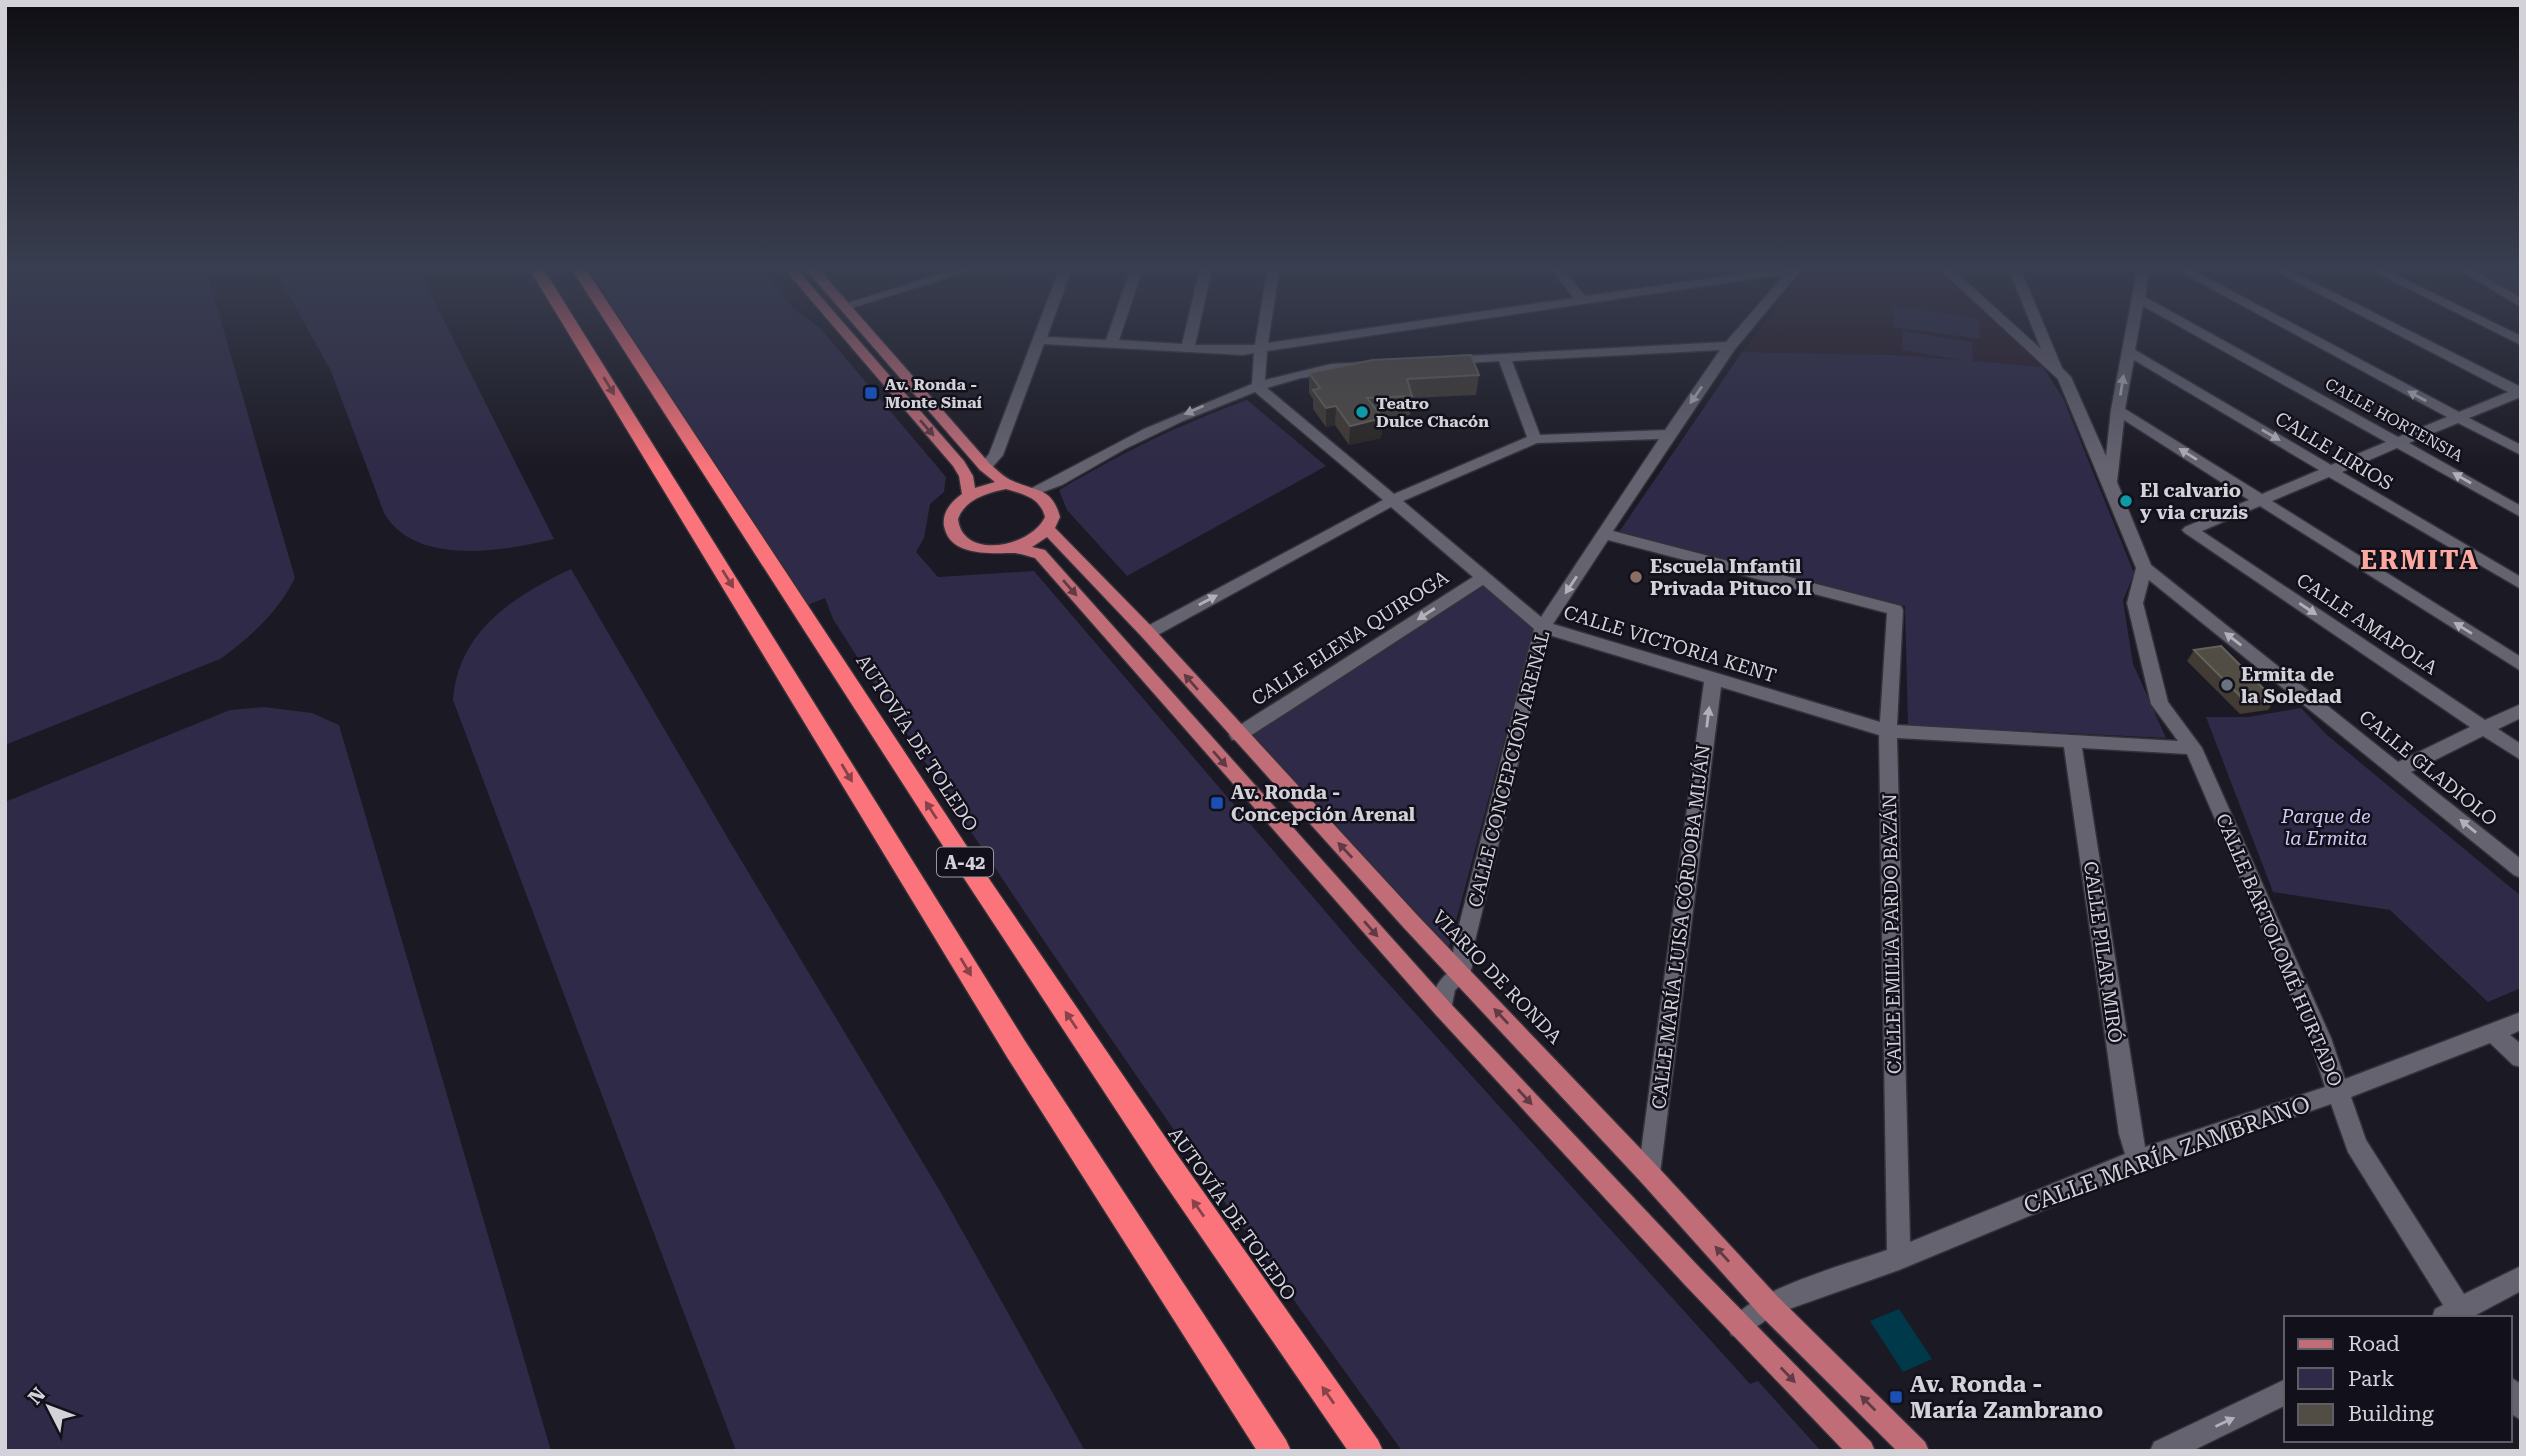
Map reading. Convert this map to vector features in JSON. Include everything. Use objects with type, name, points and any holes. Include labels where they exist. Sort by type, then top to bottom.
[{"type":"highway","name":"A-42","points":[[576,333],[1016,1049],[1275,1451]]},
{"type":"highway","name":"AUTOVÍA DE TOLEDO","points":[[620,333],[967,865],[1166,1163],[1367,1451]]},
{"type":"main road","points":[[846,333],[959,464],[966,476],[969,495]]},
{"type":"main road","points":[[868,333],[985,467],[1006,484],[1035,491],[1046,498],[1052,507],[1053,518],[1049,530],[1036,541],[1018,548],[983,550],[968,545],[954,535],[950,521],[955,507],[969,495],[1006,484]]},
{"type":"main road","name":"VIARIO DE RONDA","points":[[1049,530],[1148,633],[1238,735],[1768,1305],[1916,1451]]},
{"type":"main road","points":[[1018,548],[1040,554],[1443,1009],[1861,1451]]},
{"type":"street","points":[[985,467],[996,455],[1040,333]]},
{"type":"street","points":[[1111,344],[1115,333]]},
{"type":"street","points":[[1188,348],[1191,333]]},
{"type":"street","points":[[1258,387],[1263,333]]},
{"type":"street","points":[[1037,340],[1243,351],[1362,333]]},
{"type":"street","name":"CALLE CONCEPCIÓN ARENAL","points":[[1443,1009],[1445,986],[1461,974],[1464,945],[1543,627],[1669,434],[1741,333]]},
{"type":"street","points":[[2015,333],[2064,377],[2144,568]]},
{"type":"street","points":[[2041,333],[2056,370]]},
{"type":"street","points":[[2110,482],[2118,410],[2131,333]]},
{"type":"street","name":"CALLE HORTENSIA","points":[[2201,333],[2521,512]]},
{"type":"street","points":[[2300,333],[2521,451]]},
{"type":"street","points":[[2404,333],[2520,392]]},
{"type":"street","points":[[2505,333],[2521,341]]},
{"type":"street","points":[[1434,361],[1730,346]]},
{"type":"street","name":"CALLE LIRIOS","points":[[2128,351],[2521,584]]},
{"type":"street","points":[[1504,357],[1535,439]]},
{"type":"street","points":[[1035,491],[1199,407],[1258,387],[1336,367],[1378,365]]},
{"type":"street","name":"CALLE VICTORIA KENT","points":[[1258,387],[1543,627],[1888,731],[2193,748]]},
{"type":"street","points":[[2260,499],[2455,416],[2520,392]]},
{"type":"street","points":[[2118,410],[2521,665]]},
{"type":"street","points":[[1148,633],[1393,500],[1535,439],[1669,434]]},
{"type":"street","name":"CALLE AMAPOLA","points":[[2260,499],[2190,530],[2521,753]]},
{"type":"street","name":"CALLE EMILIA PARDO BAZÁN","points":[[1605,534],[1895,610],[1888,731],[1899,1258]]},
{"type":"street","name":"CALLE BARTOLOMÉ HURTADO","points":[[2144,568],[2135,603],[2160,704],[2193,748],[2320,1038],[2356,1144],[2456,1315]]},
{"type":"street","name":"CALLE GLADIOLO","points":[[2144,568],[2521,870]]},
{"type":"street","name":"CALLE ELENA QUIROGA","points":[[1238,735],[1484,577]]},
{"type":"street","name":"CALLE MARÍA LUISA CÓRDOBA MIJÁN","points":[[1649,1174],[1713,679]]},
{"type":"street","points":[[2398,770],[2521,710]]},
{"type":"street","name":"CALLE PILAR MIRÓ","points":[[2072,743],[2130,1135],[2138,1160]]},
{"type":"street","name":"CALLE MARÍA ZAMBRANO","points":[[1740,1326],[1768,1305],[1899,1258],[2138,1160],[2338,1092],[2521,1021]]},
{"type":"street","points":[[2492,1031],[2521,1058]]},
{"type":"street","points":[[2456,1315],[2521,1278]]},
{"type":"street","points":[[2163,1451],[2284,1393]]},
{"type":"shaded area","points":[[1757,333],[2006,333],[2043,367],[1893,355],[1742,352]]},
{"type":"green space","points":[[5,333],[224,333],[295,578],[263,623],[220,659],[5,745]]},
{"type":"green space","points":[[310,333],[450,333],[554,539],[511,548],[462,551],[417,542],[398,530],[384,513],[331,371]]},
{"type":"green space","points":[[629,333],[824,333],[946,477],[944,492],[930,504],[924,538],[916,552],[938,577],[1034,571],[1360,952],[1750,1384],[1758,1381],[1821,1451],[1402,1451],[1255,1246],[1040,935],[833,619],[825,598],[800,608]]},
{"type":"green space","points":[[1903,333],[1915,333],[1972,342],[1973,361],[2043,367],[2063,398],[2134,573],[2123,601],[2133,664],[2166,738],[1908,725],[1905,606],[1619,532],[1742,352],[1893,355],[1960,360],[1902,350]]},
{"type":"green space","points":[[1937,333],[1979,333],[1980,339]]},
{"type":"green space","points":[[1247,400],[1326,466],[1127,576],[1067,510],[1059,490],[1150,440]]},
{"type":"green space","points":[[571,569],[729,840],[940,1191],[1085,1451],[736,1451],[453,700],[457,676],[466,654],[492,619],[529,591]]},
{"type":"green space","points":[[1485,582],[1534,628],[1443,970],[1243,741]]},
{"type":"green space","points":[[264,707],[312,713],[339,725],[551,1451],[5,1451],[5,802],[230,710]]},
{"type":"green space","name":"Parque de la Ermita","points":[[2301,708],[2327,735],[2521,896],[2521,988],[2488,1002],[2390,910],[2273,892],[2206,717],[2248,717]]},
{"type":"water","points":[[1899,1309],[1932,1359],[1903,1372],[1870,1321]]},
{"type":"building","points":[[1471,355],[1479,375],[1407,379],[1412,396],[1367,398],[1383,418],[1350,426],[1336,406],[1326,408],[1313,390],[1320,388],[1309,373],[1373,360]]},
{"type":"building","points":[[2221,646],[2275,700],[2248,704],[2194,650]]},
{"type":"place","name":"Av. Ronda - Monte Sinaí","points":[[871,393]]},
{"type":"place","name":"Teatro Dulce Chacón","points":[[1362,412]]},
{"type":"place","name":"El calvario y via cruzis","points":[[2126,501]]},
{"type":"place","name":"Escuela Infantil Privada Pituco II","points":[[1636,577]]},
{"type":"place","name":"Ermita de la Soledad","points":[[2227,685]]},
{"type":"place","name":"Av. Ronda - Concepción Arenal","points":[[1217,803]]},
{"type":"place","name":"Av. Ronda - María Zambrano","points":[[1896,1397]]},
{"type":"district","name":"ERMITA","points":[[2420,560]]}]
